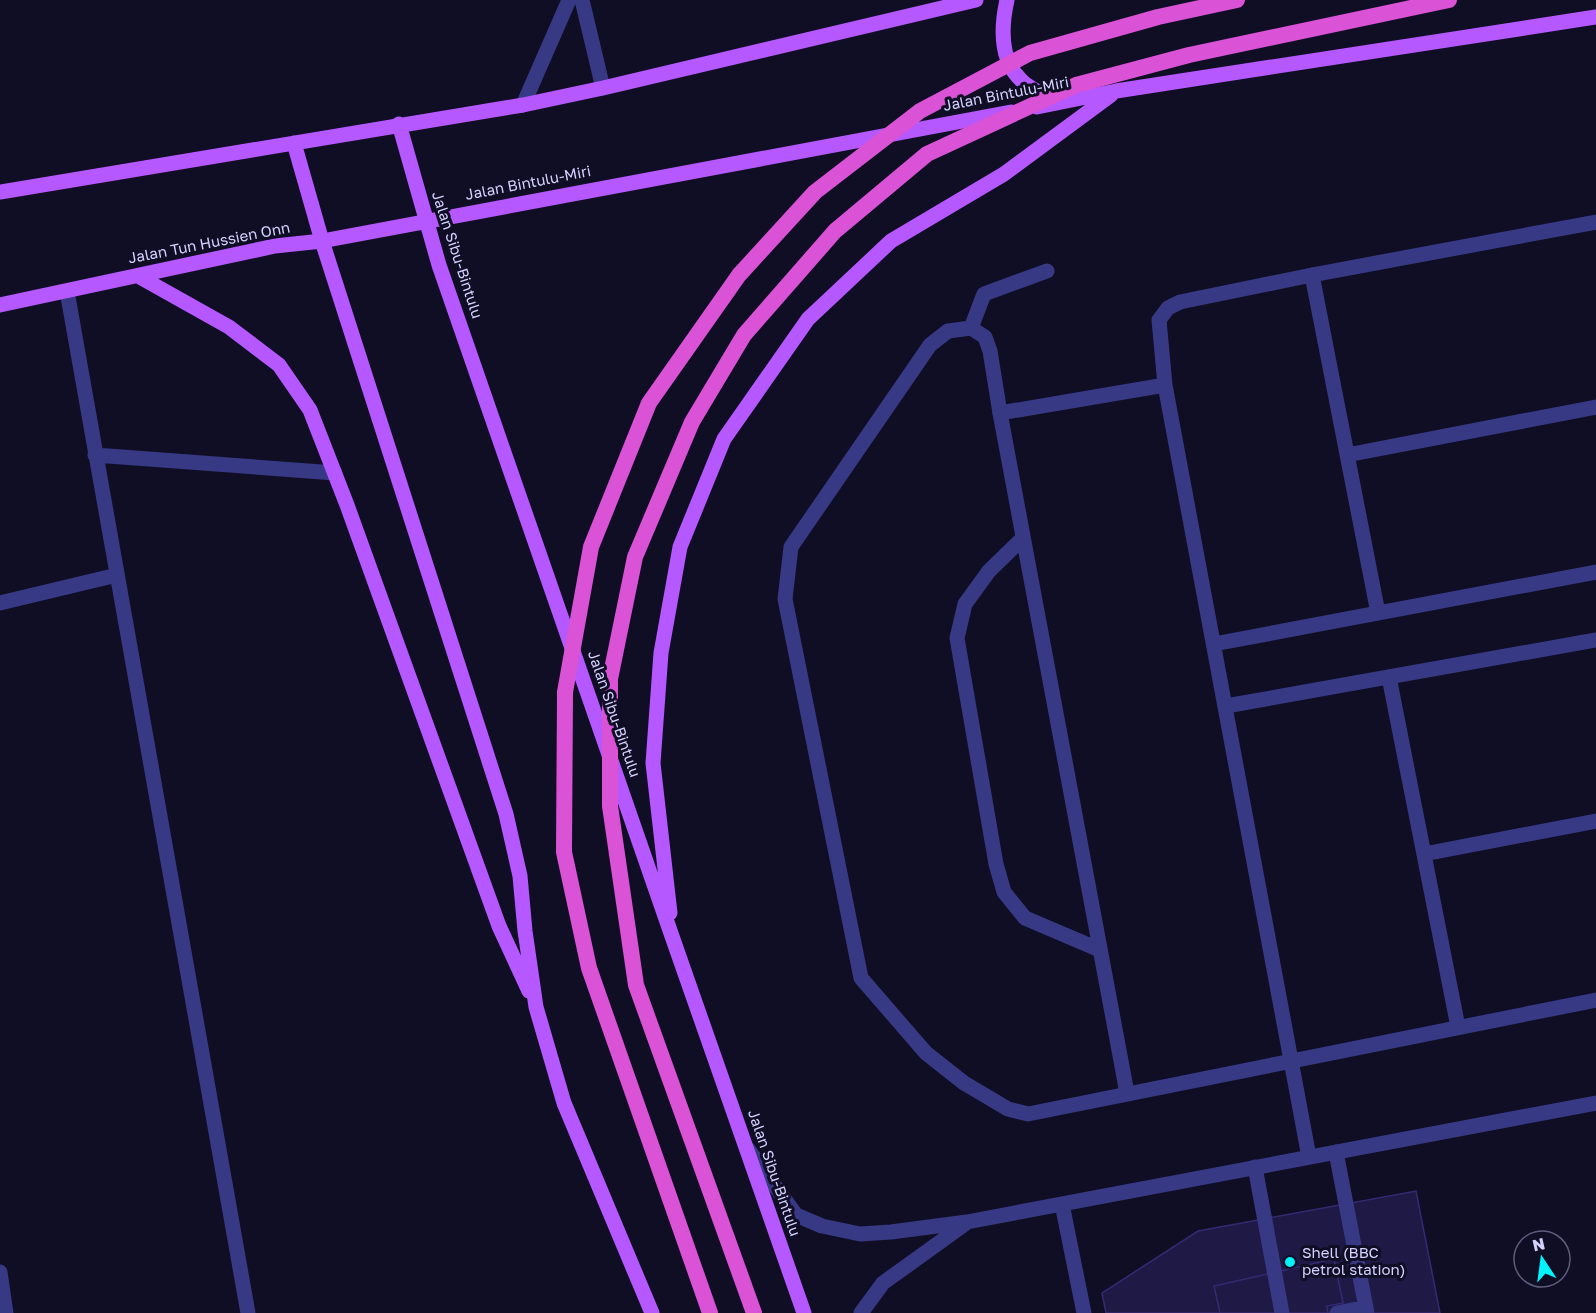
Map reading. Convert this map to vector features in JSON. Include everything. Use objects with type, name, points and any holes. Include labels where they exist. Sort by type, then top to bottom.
[{"type":"highway","points":[[710,1313],[590,968],[564,852],[565,692],[591,547],[649,403],[739,275],[814,192],[920,111],[1030,52],[1158,17],[1237,0]]},
{"type":"highway","points":[[754,1313],[636,985],[610,806],[610,679],[634,557],[692,422],[744,334],[835,231],[927,154],[1076,85],[1189,55],[1449,0]]},
{"type":"main road","points":[[0,192],[523,105],[976,0]]},
{"type":"main road","points":[[1007,0],[1002,39],[1013,71],[1022,82],[1060,102]]},
{"type":"main road","name":"Jalan Bintulu-Miri","points":[[425,220],[1116,91],[1596,17]]},
{"type":"main road","points":[[674,942],[653,763],[661,653],[680,547],[724,439],[808,319],[891,241],[1004,174],[1116,91]]},
{"type":"main road","name":"Jalan Sibu-Bintulu","points":[[399,124],[425,220],[804,1313]]},
{"type":"main road","points":[[294,143],[322,241],[506,814],[520,876],[536,1007],[564,1103],[652,1313]]},
{"type":"main road","name":"Jalan Tun Hussien Onn","points":[[0,305],[275,246],[322,241],[425,220]]},
{"type":"main road","points":[[138,276],[229,327],[279,365],[310,410],[335,473],[499,926],[536,1007]]},
{"type":"street","points":[[523,105],[569,0]]},
{"type":"street","points":[[582,0],[603,88]]},
{"type":"street","points":[[1310,1157],[1165,385],[1159,320],[1168,308],[1180,302],[1596,222]]},
{"type":"street","points":[[971,328],[984,294],[1047,271]]},
{"type":"street","points":[[1312,275],[1378,613]]},
{"type":"street","points":[[68,291],[95,455],[248,1313]]},
{"type":"street","points":[[1127,1093],[990,351],[985,337],[971,328],[948,331],[930,345],[791,547],[785,599],[861,978],[927,1053],[964,1083],[1008,1109],[1028,1114],[1596,1000]]},
{"type":"street","points":[[1000,413],[1165,385]]},
{"type":"street","points":[[1347,455],[1596,407]]},
{"type":"street","points":[[95,455],[335,473]]},
{"type":"street","points":[[1023,538],[989,571],[965,604],[957,638],[996,864],[1004,892],[1025,918],[1100,950]]},
{"type":"street","points":[[1214,644],[1596,572]]},
{"type":"street","points":[[0,603],[117,575]]},
{"type":"street","points":[[1226,706],[1596,640]]},
{"type":"street","points":[[1389,677],[1458,1027]]},
{"type":"street","points":[[1424,854],[1596,821]]},
{"type":"street","points":[[745,1144],[796,1215],[822,1226],[860,1234],[967,1222],[1596,1103]]},
{"type":"street","points":[[1336,1152],[1367,1310],[1337,1313]]},
{"type":"street","points":[[1255,1167],[1282,1313]]},
{"type":"street","points":[[1062,1204],[1084,1313]]},
{"type":"street","points":[[861,1313],[883,1283],[967,1222]]},
{"type":"street","points":[[0,1272],[6,1313]]},
{"type":"building","name":"Shell (BBC petrol station)","points":[[1416,1191],[1440,1313],[1106,1313],[1102,1293],[1198,1231]]},
{"type":"building","points":[[1334,1259],[1343,1303],[1327,1306],[1328,1313],[1220,1313],[1214,1286]]},
{"type":"place","name":"Shell (BBC petrol station)","points":[[1290,1262]]}]
